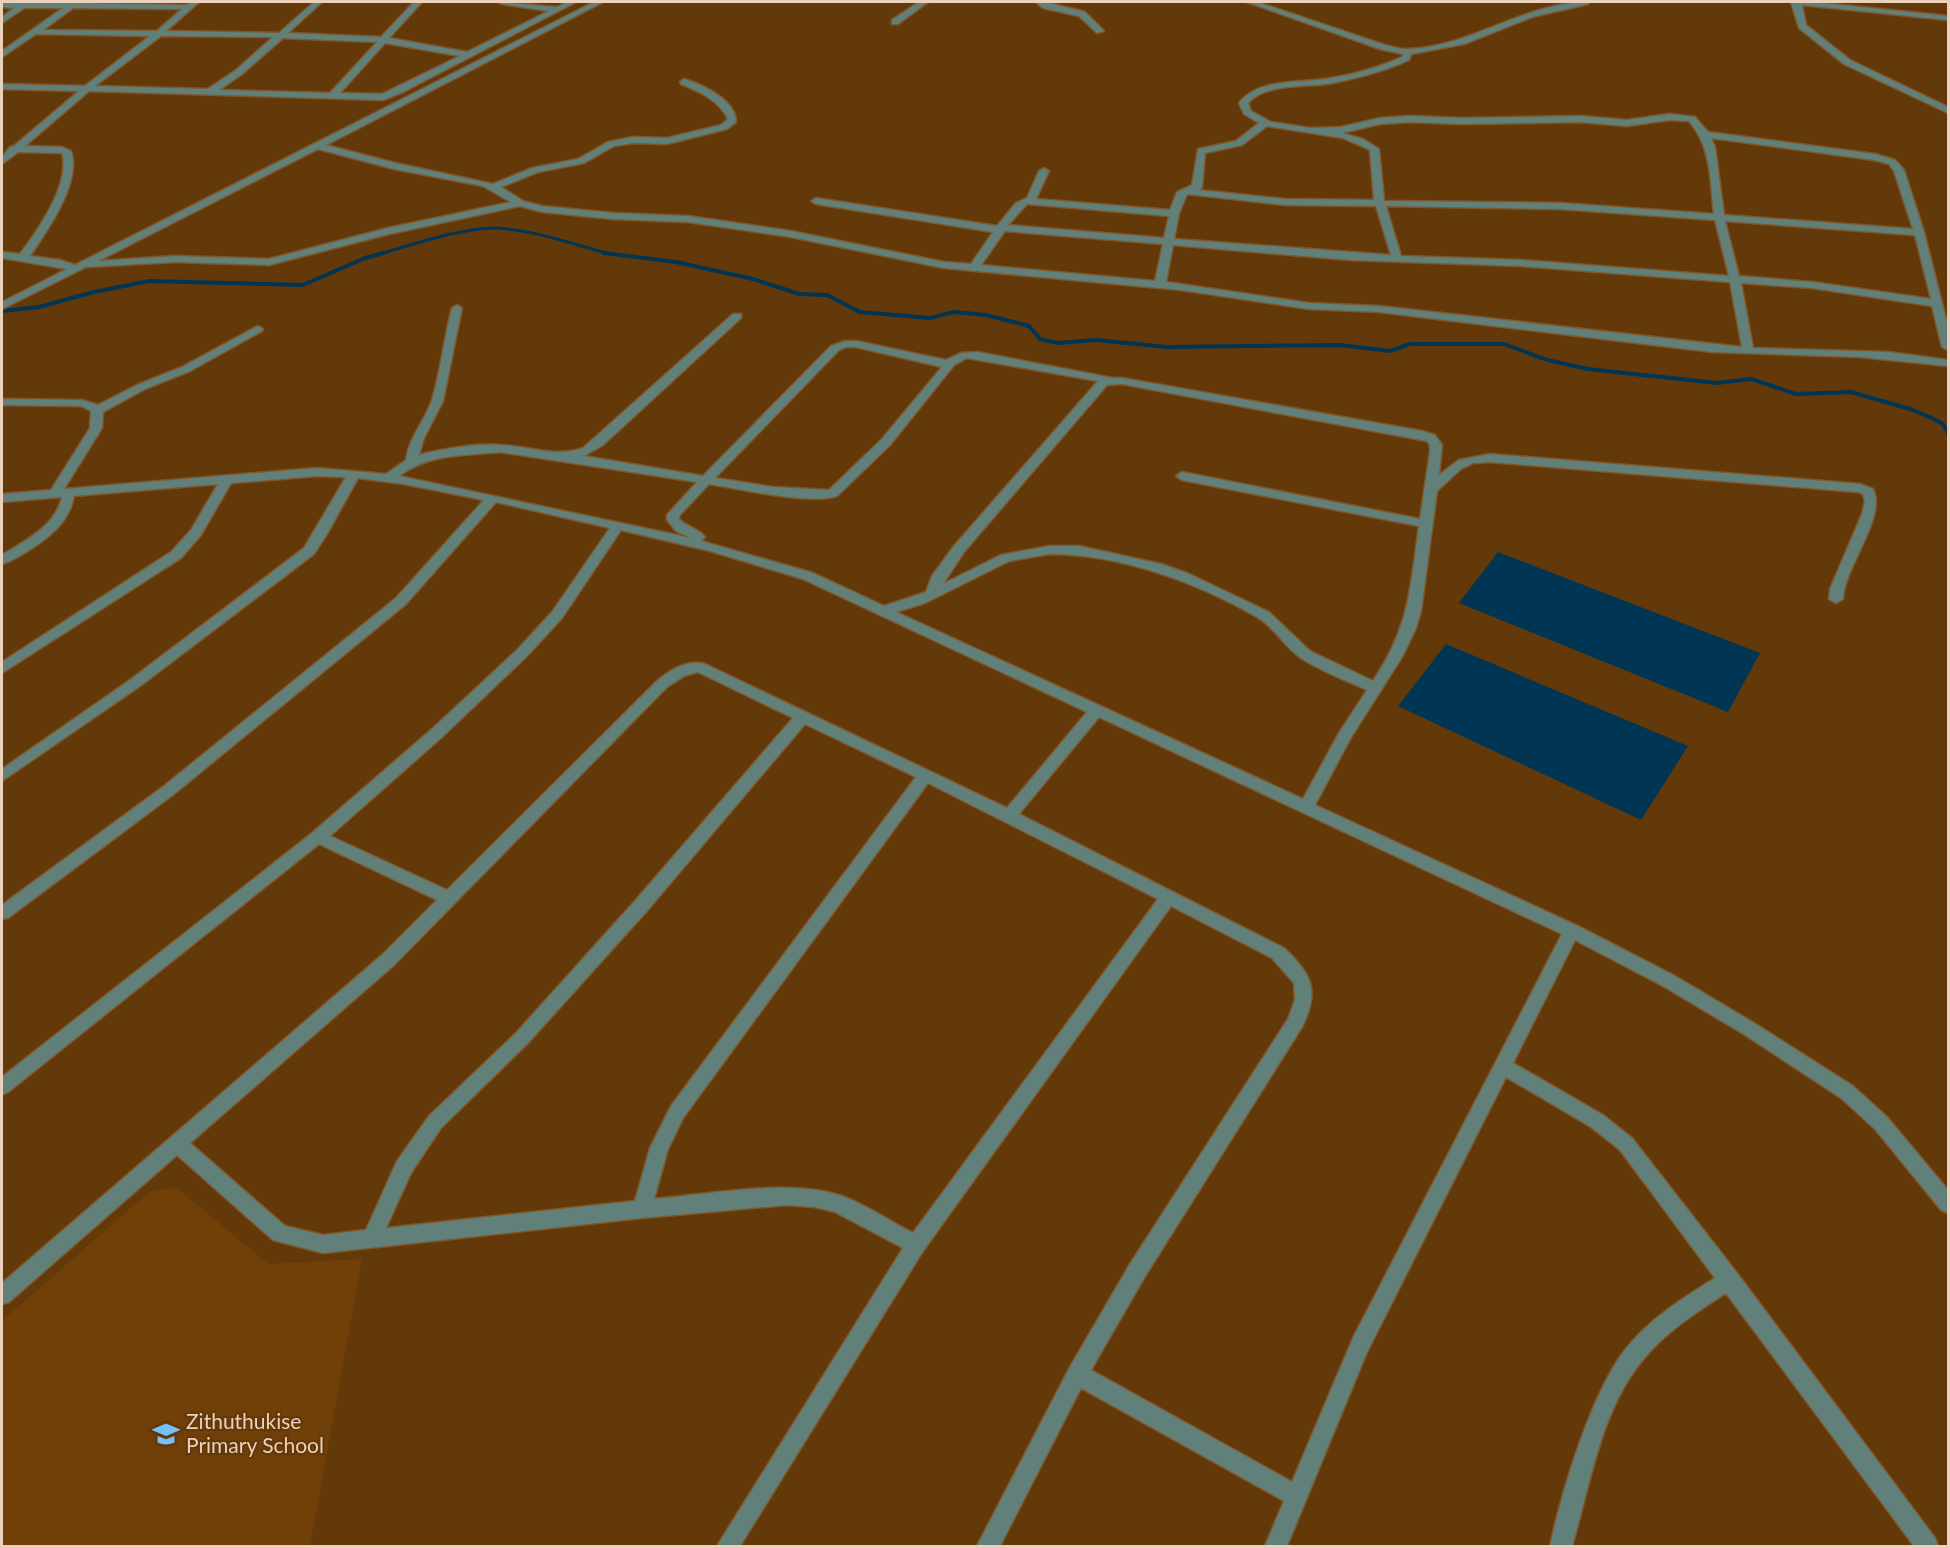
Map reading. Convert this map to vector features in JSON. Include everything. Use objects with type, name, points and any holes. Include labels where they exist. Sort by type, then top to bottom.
[{"type":"street","points":[[210,92],[239,72],[318,2]]},
{"type":"street","points":[[334,94],[418,2]]},
{"type":"street","points":[[502,2],[556,9]]},
{"type":"street","points":[[2,86],[383,97],[572,2]]},
{"type":"street","points":[[4,305],[599,2]]},
{"type":"street","points":[[895,22],[924,2]]},
{"type":"street","points":[[1040,2],[1046,6],[1080,13],[1090,19],[1100,31]]},
{"type":"street","points":[[1251,2],[1383,47],[1407,52],[1461,42],[1563,3],[1585,2]]},
{"type":"street","points":[[1948,18],[1853,5],[1796,2],[1802,26],[1847,62],[1948,110]]},
{"type":"street","points":[[2,21],[25,3]]},
{"type":"street","points":[[2,5],[25,3],[191,4]]},
{"type":"street","points":[[2,55],[75,3]]},
{"type":"street","points":[[2,160],[86,89],[158,34],[191,4]]},
{"type":"street","points":[[33,32],[280,35],[384,40],[469,55]]},
{"type":"street","points":[[1396,259],[1375,179],[1374,149],[1353,138],[1265,123],[1249,114],[1243,108],[1243,103],[1250,95],[1275,88],[1335,81],[1403,60],[1407,57],[1407,52]]},
{"type":"street","points":[[493,187],[535,170],[581,161],[611,144],[633,140],[667,141],[724,127],[733,120],[728,109],[714,95],[684,82]]},
{"type":"street","points":[[1310,130],[1341,130],[1399,119],[1462,121],[1580,119],[1627,123],[1675,117],[1692,120],[1706,134],[1710,147],[1719,217],[1735,280],[1748,351]]},
{"type":"street","points":[[1160,285],[1174,213],[1180,194],[1197,187],[1201,151],[1239,143],[1265,123]]},
{"type":"street","points":[[1706,134],[1892,162],[1899,170],[1919,232],[1948,347]]},
{"type":"street","points":[[319,146],[394,166],[493,187],[520,204],[542,209],[688,219],[791,234],[905,258],[974,268],[1160,285],[1309,306],[1379,309],[1748,351],[1839,352],[1909,357],[1948,363]]},
{"type":"street","points":[[2,149],[62,150],[66,151],[69,158],[64,188],[56,211],[23,258]]},
{"type":"street","points":[[1031,200],[1044,171]]},
{"type":"street","points":[[1185,191],[1285,202],[1560,206],[1919,232]]},
{"type":"street","points":[[974,268],[1021,202],[1031,200],[1174,213]]},
{"type":"street","points":[[816,201],[1002,229],[1350,257],[1532,264],[1812,285],[1936,303]]},
{"type":"street","points":[[2,255],[77,267],[175,259],[269,262],[388,231],[520,204]]},
{"type":"street","points":[[412,461],[414,444],[433,414],[438,398],[457,308]]},
{"type":"street","points":[[566,459],[587,451],[599,442],[737,316]]},
{"type":"street","points":[[97,410],[141,387],[186,369],[258,329]]},
{"type":"street","points":[[729,551],[691,534],[673,520],[680,507],[704,481],[839,345],[856,344],[947,364],[965,355],[977,355],[1431,438],[1436,444],[1431,490],[1410,630],[1401,650],[1337,748],[1306,808]]},
{"type":"street","points":[[388,478],[412,461],[434,455],[500,448],[598,462],[704,481],[815,496],[833,493],[900,427],[945,374],[949,368],[947,364]]},
{"type":"street","points":[[932,594],[939,576],[958,549],[1027,473],[1099,385],[1109,380]]},
{"type":"street","points":[[2,402],[82,403],[93,406],[97,410],[96,428],[62,493]]},
{"type":"street","points":[[1431,490],[1458,464],[1474,458],[1860,488],[1869,492],[1872,500],[1836,590],[1836,599]]},
{"type":"street","points":[[2,498],[227,478],[317,472],[354,474],[388,478],[494,498],[618,525],[729,551],[808,576],[1572,931],[1679,987],[1748,1028],[1846,1092],[1881,1123],[1948,1204]]},
{"type":"street","points":[[2,776],[135,683],[309,550],[321,534],[354,474]]},
{"type":"street","points":[[1182,476],[1427,524]]},
{"type":"street","points":[[2,668],[176,555],[196,532],[227,478]]},
{"type":"street","points":[[2,560],[55,526],[68,506],[62,493]]},
{"type":"street","points":[[2,913],[169,790],[392,608],[494,498]]},
{"type":"street","points":[[2,1087],[318,837],[437,733],[522,653],[557,615],[618,525]]},
{"type":"street","points":[[883,611],[906,605],[932,594],[1006,558],[1049,550],[1079,550],[1170,570],[1264,615],[1305,654],[1375,688]]},
{"type":"street","points":[[2,1296],[388,960],[672,675],[688,668],[700,667],[1009,816],[1278,953],[1297,971],[1304,988],[1304,1002],[1296,1022],[1185,1192],[1077,1374],[988,1546]]},
{"type":"street","points":[[1009,816],[1096,711]]},
{"type":"street","points":[[372,1240],[391,1192],[404,1167],[435,1122],[522,1038],[640,907],[802,717]]},
{"type":"street","points":[[642,1209],[659,1148],[677,1112],[925,776]]},
{"type":"street","points":[[318,837],[450,899]]},
{"type":"street","points":[[728,1546],[792,1448],[916,1245],[1168,898]]},
{"type":"street","points":[[1276,1546],[1360,1345],[1572,931]]},
{"type":"street","points":[[1504,1067],[1597,1121],[1626,1144],[1927,1546]]},
{"type":"street","points":[[178,1144],[280,1234],[323,1244],[642,1209],[787,1196],[808,1197],[848,1208],[916,1245]]},
{"type":"street","points":[[1561,1546],[1585,1466],[1618,1378],[1632,1357],[1654,1335],[1688,1306],[1730,1280]]},
{"type":"street","points":[[1077,1374],[1296,1496]]},
{"type":"shaded area","name":"Zithuthukise Primary School","points":[[176,1187],[268,1264],[362,1259],[310,1546],[2,1546],[2,1321],[150,1191]]},
{"type":"water","points":[[1498,552],[1760,653],[1728,712],[1459,603]]},
{"type":"water","points":[[1446,644],[1688,746],[1641,820],[1398,706]]},
{"type":"waterway","points":[[379,254],[453,233],[484,228],[511,229],[539,234],[608,254]]},
{"type":"waterway","points":[[2,311],[39,307],[94,292],[149,281],[303,285],[365,258],[384,253]]},
{"type":"waterway","points":[[604,253],[608,254]]},
{"type":"waterway","points":[[608,254],[676,262],[753,279],[799,294],[827,295],[860,312],[930,318],[954,312],[986,315],[1029,326],[1040,339],[1058,343],[1096,340],[1167,347],[1340,345],[1390,351],[1410,344],[1504,344],[1547,360],[1588,369],[1717,383],[1751,379],[1796,394],[1851,392],[1910,409],[1934,419],[1943,424],[1948,433]]},
{"type":"place","name":"Zithuthukise Primary School","points":[[166,1434]]}]
